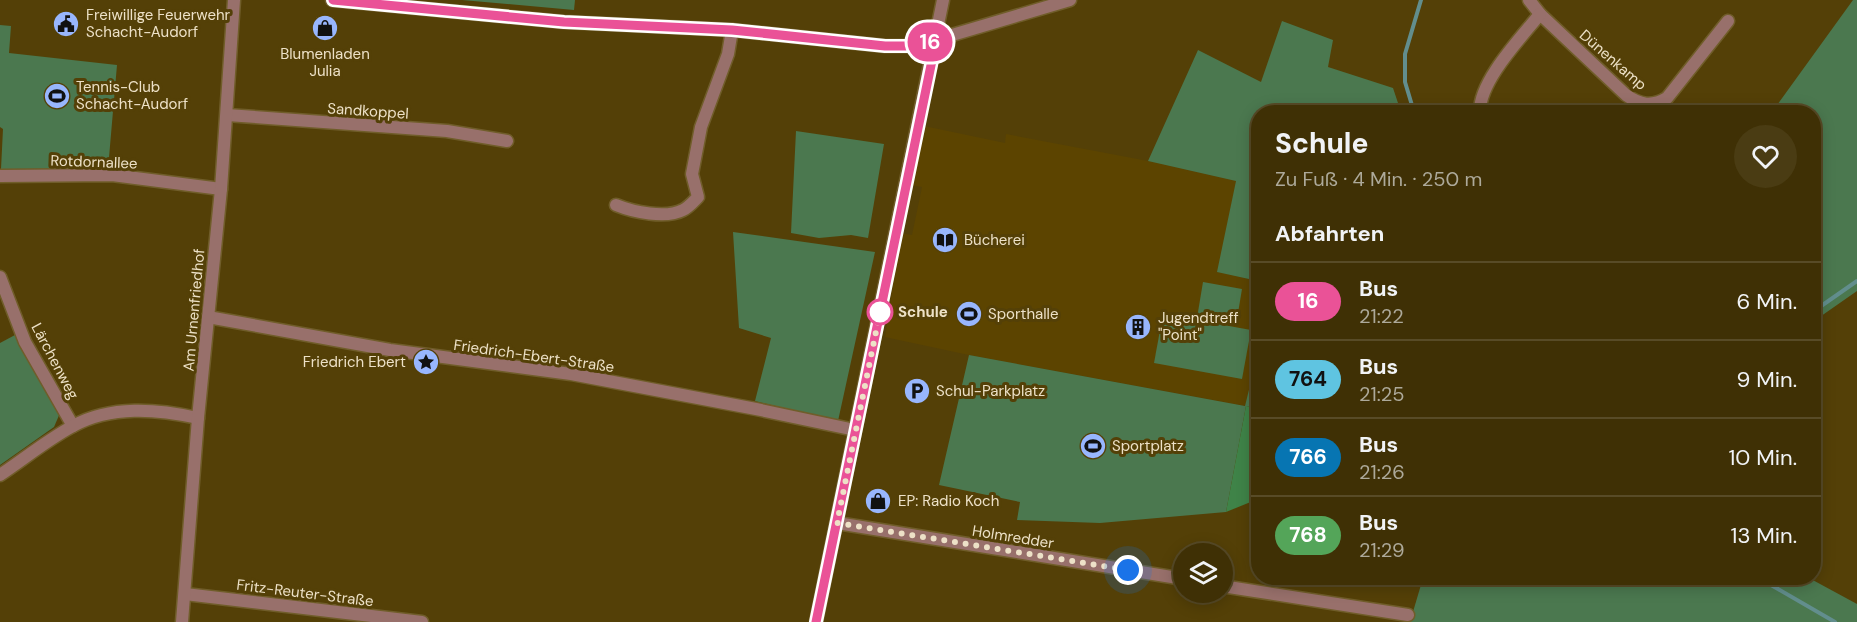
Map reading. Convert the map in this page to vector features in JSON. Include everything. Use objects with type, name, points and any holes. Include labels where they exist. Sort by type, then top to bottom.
[{"type":"street","name":"Am Urnenfriedhof","points":[[182,622],[198,418],[221,189],[234,0]]},
{"type":"street","points":[[332,0],[564,22],[732,30],[885,46],[915,46],[936,41],[1070,0]]},
{"type":"street","points":[[816,622],[943,0]]},
{"type":"street","name":"Dünenkamp","points":[[1528,0],[1626,95],[1636,102],[1646,104],[1656,104],[1666,98],[1728,21]]},
{"type":"street","points":[[1481,105],[1484,92],[1492,75],[1540,14]]},
{"type":"street","points":[[616,205],[629,211],[650,214],[680,212],[687,209],[698,197],[692,174],[701,127],[728,54],[732,30]]},
{"type":"street","name":"Sandkoppel","points":[[227,115],[447,131],[507,141]]},
{"type":"street","name":"Rotdornallee","points":[[0,176],[112,175],[221,189]]},
{"type":"street","name":"Lärchenweg","points":[[0,277],[25,342],[74,426]]},
{"type":"street","name":"Friedrich-Ebert-Straße","points":[[208,317],[390,350],[571,374],[855,430]]},
{"type":"street","points":[[0,475],[74,426],[96,418],[129,410],[170,412],[198,418]]},
{"type":"street","name":"Holmredder","points":[[837,523],[1173,577]]},
{"type":"street","points":[[1233,587],[1408,615]]},
{"type":"street","name":"Fritz-Reuter-Straße","points":[[185,594],[422,622]]},
{"type":"shaded area","points":[[924,126],[1005,143],[1006,134],[1148,161],[1236,181],[1218,272],[1251,279],[1251,384],[1246,406],[969,355],[885,337],[901,233],[912,235],[922,187],[912,185]]},
{"type":"green space","points":[[462,0],[575,0],[574,10]]},
{"type":"green space","points":[[1853,0],[1857,0],[1857,291],[1821,316],[1821,105],[1777,105]]},
{"type":"green space","points":[[1282,21],[1333,40],[1328,67],[1393,88],[1399,105],[1251,105],[1251,279],[1217,272],[1236,181],[1148,161],[1198,50],[1261,82]]},
{"type":"green space","name":"Tennis-Club Schacht-Audorf","points":[[0,25],[11,26],[9,53],[117,65],[108,169],[1,169],[3,129],[0,127]]},
{"type":"green space","points":[[796,131],[884,144],[868,238],[851,235],[819,238],[791,233]]},
{"type":"green space","points":[[733,232],[875,252],[838,421],[755,401],[771,338],[739,328]]},
{"type":"green space","points":[[1203,282],[1242,289],[1236,325],[1197,318]]},
{"type":"green space","points":[[1163,314],[1251,330],[1242,379],[1154,363]]},
{"type":"green space","points":[[15,335],[60,413],[54,427],[0,465],[0,343]]},
{"type":"green space","name":"Sportplatz","points":[[969,355],[1245,406],[1251,382],[1251,407],[1246,406],[1226,512],[1100,523],[1017,520],[1020,502],[939,485]]},
{"type":"green space","points":[[1246,406],[1251,407],[1251,502],[1226,512]]},
{"type":"green space","points":[[1821,584],[1857,604],[1857,622],[1410,622],[1421,585]]},
{"type":"waterway","points":[[1412,105],[1405,82],[1405,54],[1421,0]]},
{"type":"waterway","points":[[1821,306],[1857,281]]},
{"type":"waterway","points":[[1771,585],[1835,622]]},
{"type":"bus line","name":"16","points":[[333,0],[564,22],[732,30],[885,46],[915,46],[936,41],[816,622]]},
{"type":"place","name":"Freiwillige Feuerwehr Schacht-Audorf","points":[[66,24]]},
{"type":"place","name":"Blumenladen Julia","points":[[325,28]]},
{"type":"place","name":"Tennis-Club Schacht-Audorf","points":[[57,96]]},
{"type":"place","name":"Bücherei","points":[[945,240]]},
{"type":"place","name":"Schule","points":[[880,312]]},
{"type":"place","name":"Sporthalle","points":[[969,314]]},
{"type":"place","name":"Jugendtreff \"Point\"","points":[[1138,327]]},
{"type":"place","name":"Friedrich Ebert","points":[[426,362]]},
{"type":"place","name":"Schul-Parkplatz","points":[[917,391]]},
{"type":"place","name":"Sportplatz","points":[[1093,446]]},
{"type":"place","name":"EP: Radio Koch","points":[[878,501]]},
{"type":"route","points":[[880,312],[837,523],[1128,570]]}]
